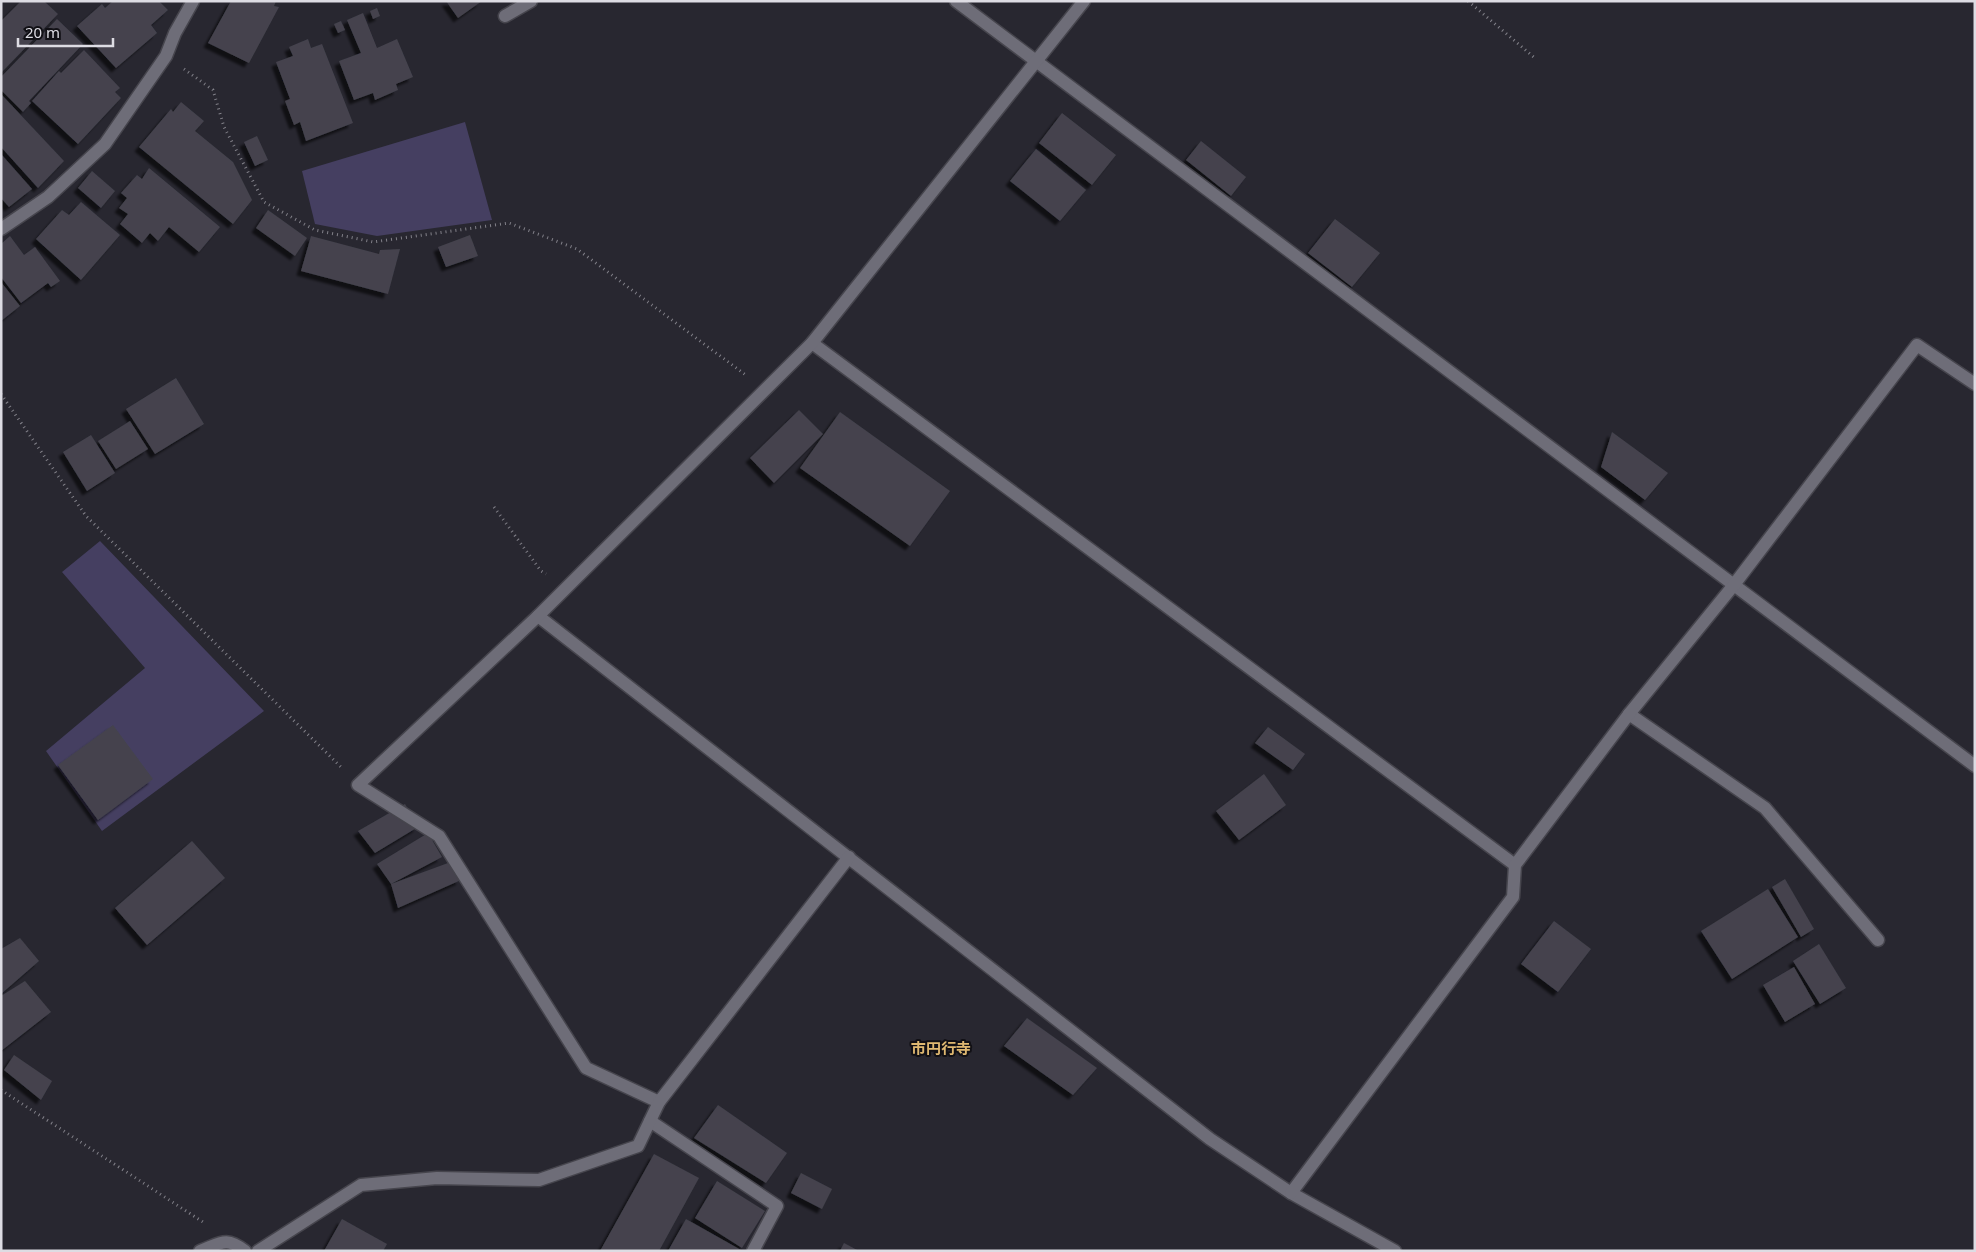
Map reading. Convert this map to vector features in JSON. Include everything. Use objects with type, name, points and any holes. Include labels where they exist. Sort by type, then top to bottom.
[{"type":"street","points":[[1,229],[48,196],[105,144],[166,56],[175,33],[193,1]]},
{"type":"street","points":[[505,16],[531,1]]},
{"type":"street","points":[[956,1],[1975,766]]},
{"type":"street","points":[[659,1102],[586,1068],[439,836],[358,785],[538,616],[812,343],[1084,1]]},
{"type":"street","points":[[812,343],[1515,865]]},
{"type":"street","points":[[1291,1194],[1513,897],[1515,865],[1629,714],[1734,586],[1917,345],[1975,384]]},
{"type":"street","points":[[538,616],[1210,1139],[1291,1194],[1395,1251]]},
{"type":"street","points":[[1629,714],[1765,808],[1878,940]]},
{"type":"street","points":[[258,1251],[361,1185],[437,1178],[539,1180],[638,1146],[659,1102],[850,858]]},
{"type":"street","points":[[650,1121],[776,1206],[753,1251]]},
{"type":"street","points":[[200,1251],[228,1241],[241,1247]]},
{"type":"path","points":[[1468,1],[1536,59]]},
{"type":"path","points":[[166,56],[213,90],[224,127],[264,202],[315,230],[373,242],[509,224],[577,250],[766,390]]},
{"type":"path","points":[[1,394],[86,516],[358,785]]},
{"type":"path","points":[[494,508],[541,571],[565,588]]},
{"type":"path","points":[[1,1090],[241,1247]]},
{"type":"shaded area","points":[[465,122],[492,220],[377,236],[315,224],[302,171]]},
{"type":"shaded area","points":[[100,541],[264,711],[102,831],[46,751],[145,668],[62,572]]},
{"type":"building","points":[[21,1],[44,1],[58,14],[1,73],[1,21]]},
{"type":"building","points":[[113,1],[159,1],[168,10],[151,25],[157,33],[116,68],[77,26],[102,4],[105,8]]},
{"type":"building","points":[[231,1],[276,1],[274,6],[279,7],[249,63],[208,43]]},
{"type":"building","points":[[446,1],[482,1],[458,18]]},
{"type":"building","points":[[377,8],[380,16],[373,19],[370,11]]},
{"type":"building","points":[[363,13],[377,48],[397,39],[413,77],[396,84],[398,90],[375,100],[373,93],[354,100],[339,61],[361,53],[347,20]]},
{"type":"building","points":[[57,19],[83,44],[29,101],[31,103],[23,112],[1,90],[1,77]]},
{"type":"building","points":[[341,21],[345,30],[338,33],[334,24]]},
{"type":"building","points":[[308,39],[311,48],[322,44],[353,123],[306,141],[300,122],[294,125],[285,101],[290,99],[276,62],[293,56],[289,47]]},
{"type":"building","points":[[84,50],[120,88],[115,92],[121,98],[78,144],[32,101],[59,71],[61,73]]},
{"type":"building","points":[[1,94],[64,161],[38,188],[1,147]]},
{"type":"building","points":[[181,102],[204,121],[195,131],[233,162],[252,200],[233,224],[139,147],[171,109],[173,112]]},
{"type":"building","points":[[1062,113],[1116,155],[1092,185],[1039,143]]},
{"type":"building","points":[[257,136],[268,160],[255,166],[244,142]]},
{"type":"building","points":[[1201,141],[1246,177],[1231,196],[1186,160]]},
{"type":"building","points":[[1036,149],[1086,190],[1060,221],[1010,181]]},
{"type":"building","points":[[1,154],[32,189],[9,207],[1,198]]},
{"type":"building","points":[[149,168],[220,227],[199,252],[169,227],[158,241],[150,233],[142,243],[120,224],[128,214],[119,208],[127,198],[121,193],[137,175],[142,179]]},
{"type":"building","points":[[92,171],[115,191],[101,208],[78,188]]},
{"type":"building","points":[[81,202],[120,235],[81,280],[36,239],[62,210],[69,215]]},
{"type":"building","points":[[268,210],[307,238],[295,256],[256,228]]},
{"type":"building","points":[[1335,219],[1380,253],[1352,287],[1308,253]]},
{"type":"building","points":[[470,235],[478,256],[446,267],[438,247]]},
{"type":"building","points":[[10,236],[24,255],[35,247],[60,281],[51,287],[48,283],[21,303],[1,277],[1,244]]},
{"type":"building","points":[[311,236],[379,254],[380,250],[400,249],[388,294],[301,271]]},
{"type":"building","points":[[1,282],[20,306],[1,321]]},
{"type":"building","points":[[176,378],[204,424],[155,454],[126,409]]},
{"type":"building","points":[[799,410],[823,434],[774,483],[750,458]]},
{"type":"building","points":[[840,412],[950,491],[910,546],[800,468]]},
{"type":"building","points":[[130,421],[148,449],[116,469],[98,441]]},
{"type":"building","points":[[1612,432],[1668,473],[1645,500],[1601,467]]},
{"type":"building","points":[[91,435],[115,473],[87,491],[63,452]]},
{"type":"building","points":[[113,725],[153,779],[98,820],[58,765]]},
{"type":"building","points":[[1268,727],[1305,754],[1293,770],[1255,743]]},
{"type":"building","points":[[1264,774],[1286,805],[1239,840],[1216,811]]},
{"type":"building","points":[[405,804],[418,827],[375,853],[358,831]]},
{"type":"building","points":[[428,833],[442,857],[391,884],[377,864]]},
{"type":"building","points":[[192,841],[225,878],[147,945],[115,908]]},
{"type":"building","points":[[448,863],[461,880],[398,908],[391,884]]},
{"type":"building","points":[[1785,879],[1814,929],[1801,937],[1772,887]]},
{"type":"building","points":[[1768,889],[1798,937],[1732,979],[1701,931]]},
{"type":"building","points":[[1554,921],[1591,949],[1558,992],[1521,964]]},
{"type":"building","points":[[20,938],[39,961],[1,994],[1,949]]},
{"type":"building","points":[[1819,944],[1846,988],[1820,1004],[1793,961]]},
{"type":"building","points":[[1794,967],[1815,1004],[1785,1022],[1763,985]]},
{"type":"building","points":[[25,981],[51,1012],[1,1051],[1,996]]},
{"type":"building","points":[[1027,1018],[1097,1068],[1073,1095],[1004,1046]]},
{"type":"building","points":[[14,1055],[52,1081],[41,1100],[4,1070]]},
{"type":"building","points":[[718,1105],[787,1153],[766,1183],[694,1138]]},
{"type":"building","points":[[654,1154],[699,1178],[659,1251],[600,1251]]},
{"type":"building","points":[[801,1173],[832,1189],[822,1209],[791,1193]]},
{"type":"building","points":[[717,1181],[765,1211],[742,1248],[695,1218]]},
{"type":"building","points":[[342,1219],[387,1244],[383,1251],[324,1251]]},
{"type":"building","points":[[686,1219],[741,1250],[741,1251],[668,1251]]},
{"type":"building","points":[[844,1243],[859,1251],[840,1251]]},
{"type":"district","name":"市円行寺","points":[[941,1048]]}]
